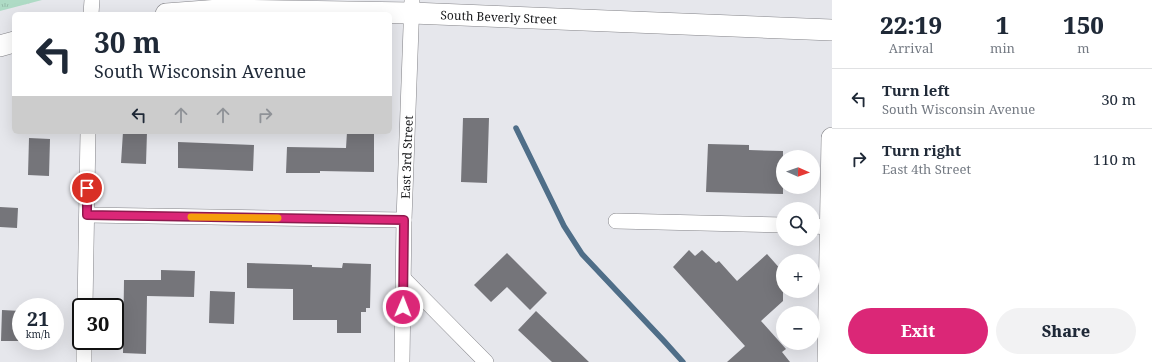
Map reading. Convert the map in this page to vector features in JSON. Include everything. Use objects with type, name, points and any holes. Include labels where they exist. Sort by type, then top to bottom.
[{"type":"main road","name":"South Beverly Street","points":[[192,12],[219,10],[412,7],[832,30]]},
{"type":"main road","points":[[0,46],[12,43]]},
{"type":"main road","points":[[828,362],[830,309],[822,226],[832,138]]},
{"type":"street","points":[[91,12],[92,0]]},
{"type":"street","name":"East 3rd Street","points":[[402,362],[404,220],[412,7]]},
{"type":"street","points":[[85,298],[88,134]]},
{"type":"street","points":[[87,215],[404,220]]},
{"type":"street","points":[[616,221],[776,225]]},
{"type":"street","points":[[404,279],[486,362]]},
{"type":"street","points":[[84,350],[84,362]]},
{"type":"green space","points":[[0,0],[42,0],[0,11]]},
{"type":"building","points":[[463,118],[489,118],[487,183],[461,182]]},
{"type":"building","points":[[123,134],[147,134],[146,164],[121,163]]},
{"type":"building","points":[[347,134],[374,134],[374,172],[320,171],[320,173],[286,173],[287,147],[346,148]]},
{"type":"building","points":[[29,138],[50,139],[49,176],[28,175]]},
{"type":"building","points":[[178,142],[254,145],[253,171],[178,168]]},
{"type":"building","points":[[708,144],[749,145],[749,150],[776,151],[776,194],[706,192]]},
{"type":"building","points":[[0,207],[18,208],[17,228],[0,227]]},
{"type":"building","points":[[689,250],[695,256],[702,250],[716,263],[719,261],[737,281],[767,254],[776,264],[776,298],[783,298],[783,301],[761,321],[776,338],[776,350],[785,350],[782,352],[790,362],[727,362],[745,346],[673,267]]},
{"type":"building","points":[[507,253],[547,293],[530,310],[507,287],[491,302],[474,285]]},
{"type":"building","points":[[247,263],[312,265],[312,267],[342,268],[343,263],[371,264],[370,308],[366,308],[366,312],[361,312],[361,333],[337,333],[337,320],[293,320],[293,289],[247,288]]},
{"type":"building","points":[[161,270],[195,271],[194,297],[147,296],[146,354],[123,353],[124,280],[161,280]]},
{"type":"building","points":[[210,291],[235,292],[234,324],[209,323]]},
{"type":"building","points":[[2,310],[12,311],[12,341],[1,341]]},
{"type":"building","points":[[536,311],[589,362],[552,362],[518,330]]},
{"type":"waterway","points":[[516,128],[564,226],[582,254],[683,362]]},
{"type":"slow traffic","points":[[191,217],[278,218]]},
{"type":"route","points":[[87,188],[87,215],[404,220],[403,307]]}]
